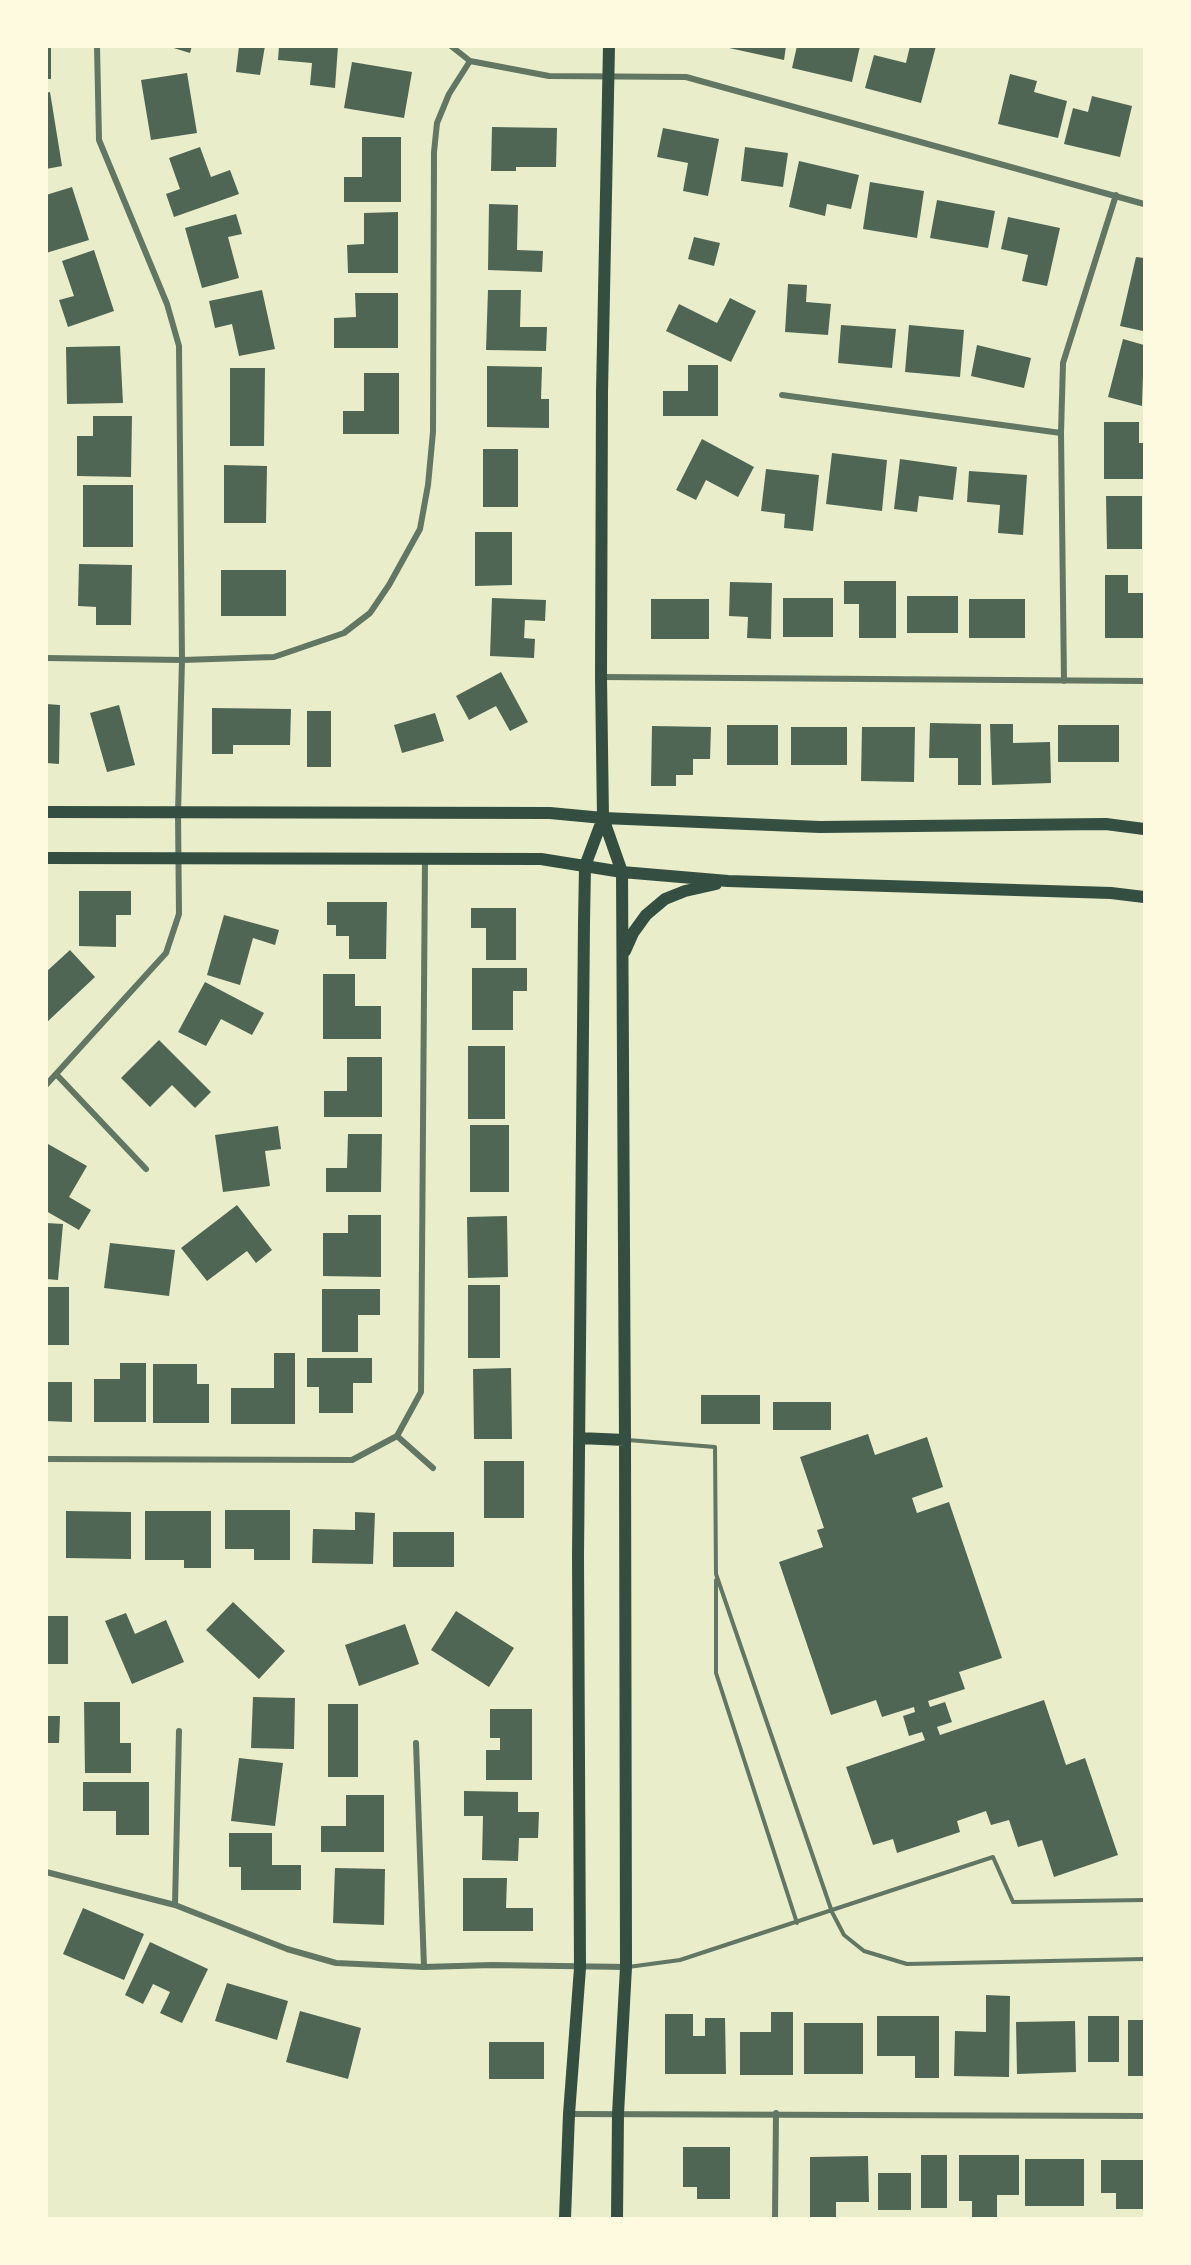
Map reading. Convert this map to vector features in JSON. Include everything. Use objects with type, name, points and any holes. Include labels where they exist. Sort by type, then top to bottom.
[{"type":"main road","points":[[609,46],[602,392],[601,677],[603,818],[622,872],[625,1440],[626,1967],[618,2114],[617,2218]]},
{"type":"main road","points":[[46,812],[550,813],[603,818],[820,827],[1106,824],[1144,829]]},
{"type":"main road","points":[[565,2218],[569,2114],[580,1968],[579,1438],[585,866],[603,818]]},
{"type":"main road","points":[[46,858],[541,859],[622,872],[728,881],[1111,893],[1144,897]]},
{"type":"main road","points":[[623,958],[633,933],[646,915],[665,899],[685,891],[728,881]]},
{"type":"main road","points":[[579,1438],[625,1440]]},
{"type":"street","points":[[46,1085],[166,953],[179,914],[178,813],[182,660],[179,346],[167,304],[99,140],[97,46]]},
{"type":"street","points":[[451,46],[470,61],[549,76],[686,77],[1144,204]]},
{"type":"street","points":[[46,658],[182,660],[274,657],[344,633],[370,612],[389,585],[420,529],[428,485],[433,432],[434,152],[437,123],[448,94],[470,61]]},
{"type":"street","points":[[1064,681],[1061,433],[1063,363],[1116,195]]},
{"type":"street","points":[[782,395],[1061,433]]},
{"type":"street","points":[[601,677],[1144,681]]},
{"type":"street","points":[[46,1459],[352,1460],[398,1437],[421,1392],[425,858]]},
{"type":"street","points":[[56,1074],[146,1169]]},
{"type":"street","points":[[398,1437],[434,1468]]},
{"type":"street","points":[[175,1905],[179,1731]]},
{"type":"street","points":[[416,1743],[424,1967]]},
{"type":"street","points":[[46,1872],[175,1905],[287,1949],[336,1963],[424,1967],[492,1965],[626,1967]]},
{"type":"street","points":[[775,2218],[776,2113]]},
{"type":"street","points":[[569,2114],[776,2113],[1068,2118],[1144,2116]]},
{"type":"lane","points":[[625,1440],[715,1448],[716,1673],[797,1923]]},
{"type":"lane","points":[[716,1574],[832,1912],[844,1935],[864,1951],[907,1964],[1144,1959]]},
{"type":"lane","points":[[626,1967],[680,1960],[832,1912],[993,1857],[1013,1902],[1144,1900]]},
{"type":"building","points":[[46,46],[51,46],[51,79],[46,79]]},
{"type":"building","points":[[167,46],[192,46],[190,53]]},
{"type":"building","points":[[239,46],[265,46],[260,75],[236,72]]},
{"type":"building","points":[[279,46],[338,46],[335,88],[310,85],[312,63],[278,60]]},
{"type":"building","points":[[720,46],[786,46],[784,60]]},
{"type":"building","points":[[797,46],[860,46],[852,82],[792,68]]},
{"type":"building","points":[[910,46],[936,46],[921,103],[865,88],[874,55],[906,63]]},
{"type":"building","points":[[352,62],[412,72],[404,118],[344,108]]},
{"type":"building","points":[[187,73],[197,133],[151,140],[141,80]]},
{"type":"building","points":[[1010,74],[1037,81],[1034,92],[1067,101],[1058,138],[998,124]]},
{"type":"building","points":[[50,92],[62,166],[46,169],[46,93]]},
{"type":"building","points":[[1092,96],[1132,106],[1120,157],[1064,144],[1073,108],[1088,112]]},
{"type":"building","points":[[492,127],[557,128],[556,167],[516,167],[516,171],[491,171]]},
{"type":"building","points":[[663,128],[719,139],[708,196],[683,191],[688,163],[657,157]]},
{"type":"building","points":[[362,137],[401,137],[401,202],[344,202],[344,177],[362,177]]},
{"type":"building","points":[[200,147],[211,177],[230,170],[239,194],[174,217],[166,194],[180,189],[169,158]]},
{"type":"building","points":[[745,147],[788,153],[783,187],[741,181]]},
{"type":"building","points":[[799,161],[859,175],[851,209],[827,204],[825,216],[789,207]]},
{"type":"building","points":[[870,182],[924,191],[917,238],[863,229]]},
{"type":"building","points":[[72,187],[89,240],[46,253],[46,195]]},
{"type":"building","points":[[937,200],[995,211],[988,248],[930,238]]},
{"type":"building","points":[[489,204],[518,205],[517,250],[543,251],[542,272],[488,270]]},
{"type":"building","points":[[398,212],[398,273],[348,273],[347,245],[364,244],[364,213]]},
{"type":"building","points":[[236,214],[242,234],[228,237],[239,278],[202,288],[185,228]]},
{"type":"building","points":[[1008,217],[1060,228],[1047,286],[1022,281],[1028,255],[1001,249]]},
{"type":"building","points":[[694,237],[720,243],[714,266],[688,259]]},
{"type":"building","points":[[94,250],[114,311],[68,327],[59,300],[74,296],[62,261]]},
{"type":"building","points":[[1136,257],[1144,258],[1143,331],[1120,326]]},
{"type":"building","points":[[788,284],[807,285],[806,302],[831,304],[828,335],[785,332]]},
{"type":"building","points":[[262,290],[275,349],[239,356],[232,324],[215,328],[209,301]]},
{"type":"building","points":[[488,290],[521,290],[520,327],[547,327],[546,351],[486,350]]},
{"type":"building","points":[[355,293],[398,293],[398,348],[334,348],[334,318],[356,317]]},
{"type":"building","points":[[730,298],[756,311],[731,362],[666,331],[679,304],[717,323]]},
{"type":"building","points":[[841,325],[896,329],[892,368],[838,363]]},
{"type":"building","points":[[909,325],[964,330],[960,377],[905,372]]},
{"type":"building","points":[[1123,339],[1144,345],[1142,406],[1108,397]]},
{"type":"building","points":[[977,345],[1031,358],[1024,388],[971,376]]},
{"type":"building","points":[[120,346],[123,403],[67,404],[66,347]]},
{"type":"building","points":[[688,365],[718,365],[718,416],[663,416],[663,391],[688,391]]},
{"type":"building","points":[[487,366],[542,367],[541,399],[549,399],[549,428],[487,427]]},
{"type":"building","points":[[230,368],[265,368],[264,446],[230,446]]},
{"type":"building","points":[[364,373],[399,373],[399,434],[343,434],[343,411],[364,411]]},
{"type":"building","points":[[93,416],[132,416],[131,477],[77,476],[77,436],[93,436]]},
{"type":"building","points":[[1104,422],[1139,422],[1139,443],[1144,443],[1144,479],[1104,479]]},
{"type":"building","points":[[702,439],[754,467],[738,497],[706,480],[696,500],[676,490]]},
{"type":"building","points":[[483,449],[518,449],[518,507],[483,507]]},
{"type":"building","points":[[832,453],[887,460],[882,511],[826,504]]},
{"type":"building","points":[[900,459],[957,467],[953,500],[919,496],[917,512],[894,509]]},
{"type":"building","points":[[224,465],[267,466],[266,523],[224,523]]},
{"type":"building","points":[[766,469],[819,475],[813,531],[784,528],[785,514],[761,511]]},
{"type":"building","points":[[969,471],[1027,475],[1023,535],[998,533],[1000,505],[967,502]]},
{"type":"building","points":[[83,485],[133,485],[133,547],[83,547]]},
{"type":"building","points":[[1106,496],[1142,496],[1142,549],[1107,549]]},
{"type":"building","points":[[475,532],[512,532],[512,585],[475,586]]},
{"type":"building","points":[[79,564],[132,565],[131,625],[96,625],[96,607],[78,606]]},
{"type":"building","points":[[221,570],[286,570],[286,616],[221,616]]},
{"type":"building","points":[[1105,575],[1128,575],[1128,593],[1144,593],[1144,638],[1105,638]]},
{"type":"building","points":[[844,581],[896,581],[896,638],[859,638],[859,604],[844,604]]},
{"type":"building","points":[[730,582],[772,583],[771,639],[747,638],[748,617],[729,616]]},
{"type":"building","points":[[907,596],[958,596],[958,633],[907,633]]},
{"type":"building","points":[[492,598],[546,600],[545,621],[525,620],[524,638],[535,639],[534,658],[490,656]]},
{"type":"building","points":[[783,598],[833,598],[833,637],[783,637]]},
{"type":"building","points":[[651,599],[709,599],[709,639],[651,639]]},
{"type":"building","points":[[969,599],[1025,599],[1025,638],[969,638]]},
{"type":"building","points":[[501,672],[528,722],[510,731],[496,706],[469,720],[456,696]]},
{"type":"building","points":[[46,704],[60,705],[59,764],[46,763]]},
{"type":"building","points":[[119,705],[135,765],[107,772],[90,713]]},
{"type":"building","points":[[212,708],[291,709],[290,745],[233,745],[233,754],[212,754]]},
{"type":"building","points":[[307,711],[331,711],[331,767],[307,767]]},
{"type":"building","points":[[435,713],[444,741],[402,753],[394,725]]},
{"type":"building","points":[[930,723],[981,724],[981,785],[958,785],[958,758],[929,758]]},
{"type":"building","points":[[990,724],[1013,724],[1013,743],[1050,742],[1051,783],[992,785]]},
{"type":"building","points":[[727,725],[778,725],[778,765],[727,765]]},
{"type":"building","points":[[1058,725],[1119,725],[1119,762],[1058,762]]},
{"type":"building","points":[[652,726],[711,727],[710,759],[693,759],[693,775],[676,775],[676,786],[651,786]]},
{"type":"building","points":[[791,727],[847,727],[847,765],[791,765]]},
{"type":"building","points":[[862,727],[915,727],[914,782],[861,781]]},
{"type":"building","points":[[79,891],[131,891],[131,915],[116,915],[116,947],[79,946]]},
{"type":"building","points":[[327,902],[387,902],[386,959],[349,959],[349,936],[336,936],[336,925],[327,925]]},
{"type":"building","points":[[471,908],[516,908],[516,960],[486,960],[486,928],[471,928]]},
{"type":"building","points":[[224,915],[279,930],[275,945],[253,938],[240,985],[207,975]]},
{"type":"building","points":[[70,950],[95,977],[46,1023],[46,972]]},
{"type":"building","points":[[472,968],[527,968],[527,991],[513,991],[513,1030],[472,1030]]},
{"type":"building","points":[[323,974],[355,974],[355,1006],[381,1006],[381,1039],[323,1039]]},
{"type":"building","points":[[205,982],[264,1013],[252,1035],[221,1019],[206,1046],[178,1032]]},
{"type":"building","points":[[159,1040],[211,1092],[195,1108],[172,1085],[150,1107],[121,1078]]},
{"type":"building","points":[[468,1046],[505,1046],[505,1119],[468,1119]]},
{"type":"building","points":[[347,1057],[382,1057],[382,1117],[324,1117],[324,1091],[347,1091]]},
{"type":"building","points":[[470,1125],[509,1125],[509,1192],[470,1192]]},
{"type":"building","points":[[278,1126],[281,1149],[265,1151],[270,1186],[223,1192],[215,1135]]},
{"type":"building","points":[[348,1134],[382,1134],[381,1192],[326,1192],[326,1168],[347,1168]]},
{"type":"building","points":[[48,1144],[87,1166],[69,1197],[91,1210],[79,1230],[46,1211]]},
{"type":"building","points":[[237,1205],[272,1250],[256,1263],[247,1251],[207,1281],[181,1248]]},
{"type":"building","points":[[348,1215],[381,1215],[381,1277],[323,1276],[323,1233],[348,1233]]},
{"type":"building","points":[[507,1216],[508,1277],[468,1278],[467,1217]]},
{"type":"building","points":[[46,1223],[63,1224],[58,1280],[46,1279]]},
{"type":"building","points":[[110,1243],[175,1250],[169,1296],[104,1288]]},
{"type":"building","points":[[468,1285],[500,1285],[500,1358],[468,1358]]},
{"type":"building","points":[[46,1287],[69,1287],[69,1345],[46,1345]]},
{"type":"building","points":[[322,1289],[380,1289],[380,1315],[358,1315],[358,1352],[322,1352]]},
{"type":"building","points":[[274,1353],[295,1353],[295,1424],[231,1424],[231,1388],[274,1388]]},
{"type":"building","points":[[307,1358],[372,1358],[372,1383],[353,1383],[353,1413],[319,1413],[319,1387],[307,1387]]},
{"type":"building","points":[[120,1363],[146,1363],[146,1422],[94,1422],[94,1379],[120,1379]]},
{"type":"building","points":[[153,1364],[197,1364],[197,1384],[209,1384],[209,1423],[153,1423]]},
{"type":"building","points":[[511,1368],[512,1439],[474,1439],[473,1369]]},
{"type":"building","points":[[46,1382],[72,1382],[72,1422],[46,1421]]},
{"type":"building","points":[[701,1395],[760,1395],[760,1424],[701,1424]]},
{"type":"building","points":[[773,1402],[831,1402],[831,1430],[773,1430]]},
{"type":"building","points":[[868,1434],[875,1455],[927,1437],[943,1487],[912,1498],[917,1513],[949,1502],[1002,1658],[959,1672],[965,1689],[928,1701],[930,1707],[945,1702],[952,1722],[937,1727],[940,1735],[1044,1700],[1066,1765],[1085,1758],[1118,1855],[1054,1877],[1042,1840],[1018,1847],[1009,1820],[991,1825],[986,1811],[957,1821],[960,1832],[897,1853],[893,1839],[873,1845],[846,1767],[925,1740],[922,1732],[909,1736],[903,1716],[915,1712],[914,1707],[882,1717],[876,1700],[831,1715],[779,1562],[823,1547],[817,1530],[824,1528],[800,1457]]},
{"type":"building","points":[[484,1461],[524,1461],[524,1518],[484,1518]]},
{"type":"building","points":[[225,1510],[290,1510],[290,1560],[254,1560],[254,1549],[225,1549]]},
{"type":"building","points":[[66,1511],[131,1512],[131,1559],[66,1558]]},
{"type":"building","points":[[145,1511],[211,1511],[211,1568],[184,1568],[184,1560],[145,1560]]},
{"type":"building","points":[[355,1512],[375,1513],[373,1564],[312,1563],[313,1529],[355,1530]]},
{"type":"building","points":[[393,1532],[454,1532],[454,1567],[393,1567]]},
{"type":"building","points":[[233,1602],[285,1651],[259,1679],[206,1630]]},
{"type":"building","points":[[456,1611],[514,1648],[489,1687],[431,1650]]},
{"type":"building","points":[[126,1613],[135,1634],[166,1620],[184,1662],[132,1684],[105,1621]]},
{"type":"building","points":[[46,1616],[68,1616],[68,1664],[46,1664]]},
{"type":"building","points":[[405,1624],[419,1664],[359,1686],[345,1645]]},
{"type":"building","points":[[253,1697],[295,1698],[294,1749],[251,1748]]},
{"type":"building","points":[[84,1702],[120,1702],[120,1743],[131,1743],[131,1773],[85,1773]]},
{"type":"building","points":[[328,1704],[358,1704],[358,1777],[328,1777]]},
{"type":"building","points":[[490,1709],[532,1709],[532,1780],[486,1780],[486,1750],[500,1750],[500,1738],[490,1738]]},
{"type":"building","points":[[46,1716],[60,1716],[59,1743],[46,1743]]},
{"type":"building","points":[[239,1758],[283,1763],[275,1826],[231,1821]]},
{"type":"building","points":[[83,1782],[149,1782],[149,1835],[116,1835],[116,1811],[83,1811]]},
{"type":"building","points":[[464,1791],[518,1792],[518,1812],[539,1812],[538,1838],[519,1838],[518,1861],[482,1860],[483,1816],[464,1816]]},
{"type":"building","points":[[346,1795],[384,1795],[384,1852],[321,1852],[321,1826],[346,1826]]},
{"type":"building","points":[[229,1833],[272,1833],[272,1865],[301,1865],[301,1890],[241,1890],[241,1867],[229,1867]]},
{"type":"building","points":[[335,1868],[385,1869],[384,1925],[333,1923]]},
{"type":"building","points":[[463,1878],[507,1878],[506,1908],[533,1908],[533,1931],[463,1931]]},
{"type":"building","points":[[83,1908],[144,1934],[124,1980],[63,1954]]},
{"type":"building","points":[[150,1942],[208,1969],[182,2023],[160,2013],[170,1992],[153,1984],[143,2004],[125,1995]]},
{"type":"building","points":[[227,1983],[288,2001],[277,2040],[215,2021]]},
{"type":"building","points":[[986,1995],[1010,1996],[1009,2077],[954,2076],[955,2031],[986,2032]]},
{"type":"building","points":[[300,2011],[361,2028],[348,2079],[286,2062]]},
{"type":"building","points":[[771,2012],[793,2012],[793,2075],[740,2075],[740,2032],[771,2032]]},
{"type":"building","points":[[665,2014],[693,2014],[693,2036],[705,2036],[705,2018],[725,2018],[726,2074],[665,2074]]},
{"type":"building","points":[[877,2016],[939,2016],[939,2078],[915,2078],[915,2056],[877,2056]]},
{"type":"building","points":[[1088,2016],[1119,2016],[1119,2062],[1088,2062]]},
{"type":"building","points":[[1128,2020],[1144,2020],[1144,2076],[1128,2076]]},
{"type":"building","points":[[1075,2021],[1076,2072],[1017,2074],[1016,2022]]},
{"type":"building","points":[[804,2023],[863,2023],[863,2074],[804,2074]]},
{"type":"building","points":[[489,2042],[544,2042],[544,2079],[489,2079]]},
{"type":"building","points":[[683,2147],[730,2147],[730,2199],[697,2199],[697,2187],[683,2187]]},
{"type":"building","points":[[921,2155],[947,2155],[947,2208],[921,2208]]},
{"type":"building","points":[[959,2155],[1019,2155],[1019,2195],[997,2195],[997,2218],[972,2218],[972,2201],[959,2201]]},
{"type":"building","points":[[868,2156],[869,2202],[836,2202],[836,2218],[810,2218],[810,2157]]},
{"type":"building","points":[[1025,2159],[1084,2159],[1084,2206],[1025,2206]]},
{"type":"building","points":[[1101,2160],[1144,2160],[1144,2209],[1116,2209],[1116,2193],[1101,2193]]},
{"type":"building","points":[[878,2173],[911,2173],[911,2210],[878,2210]]}]
